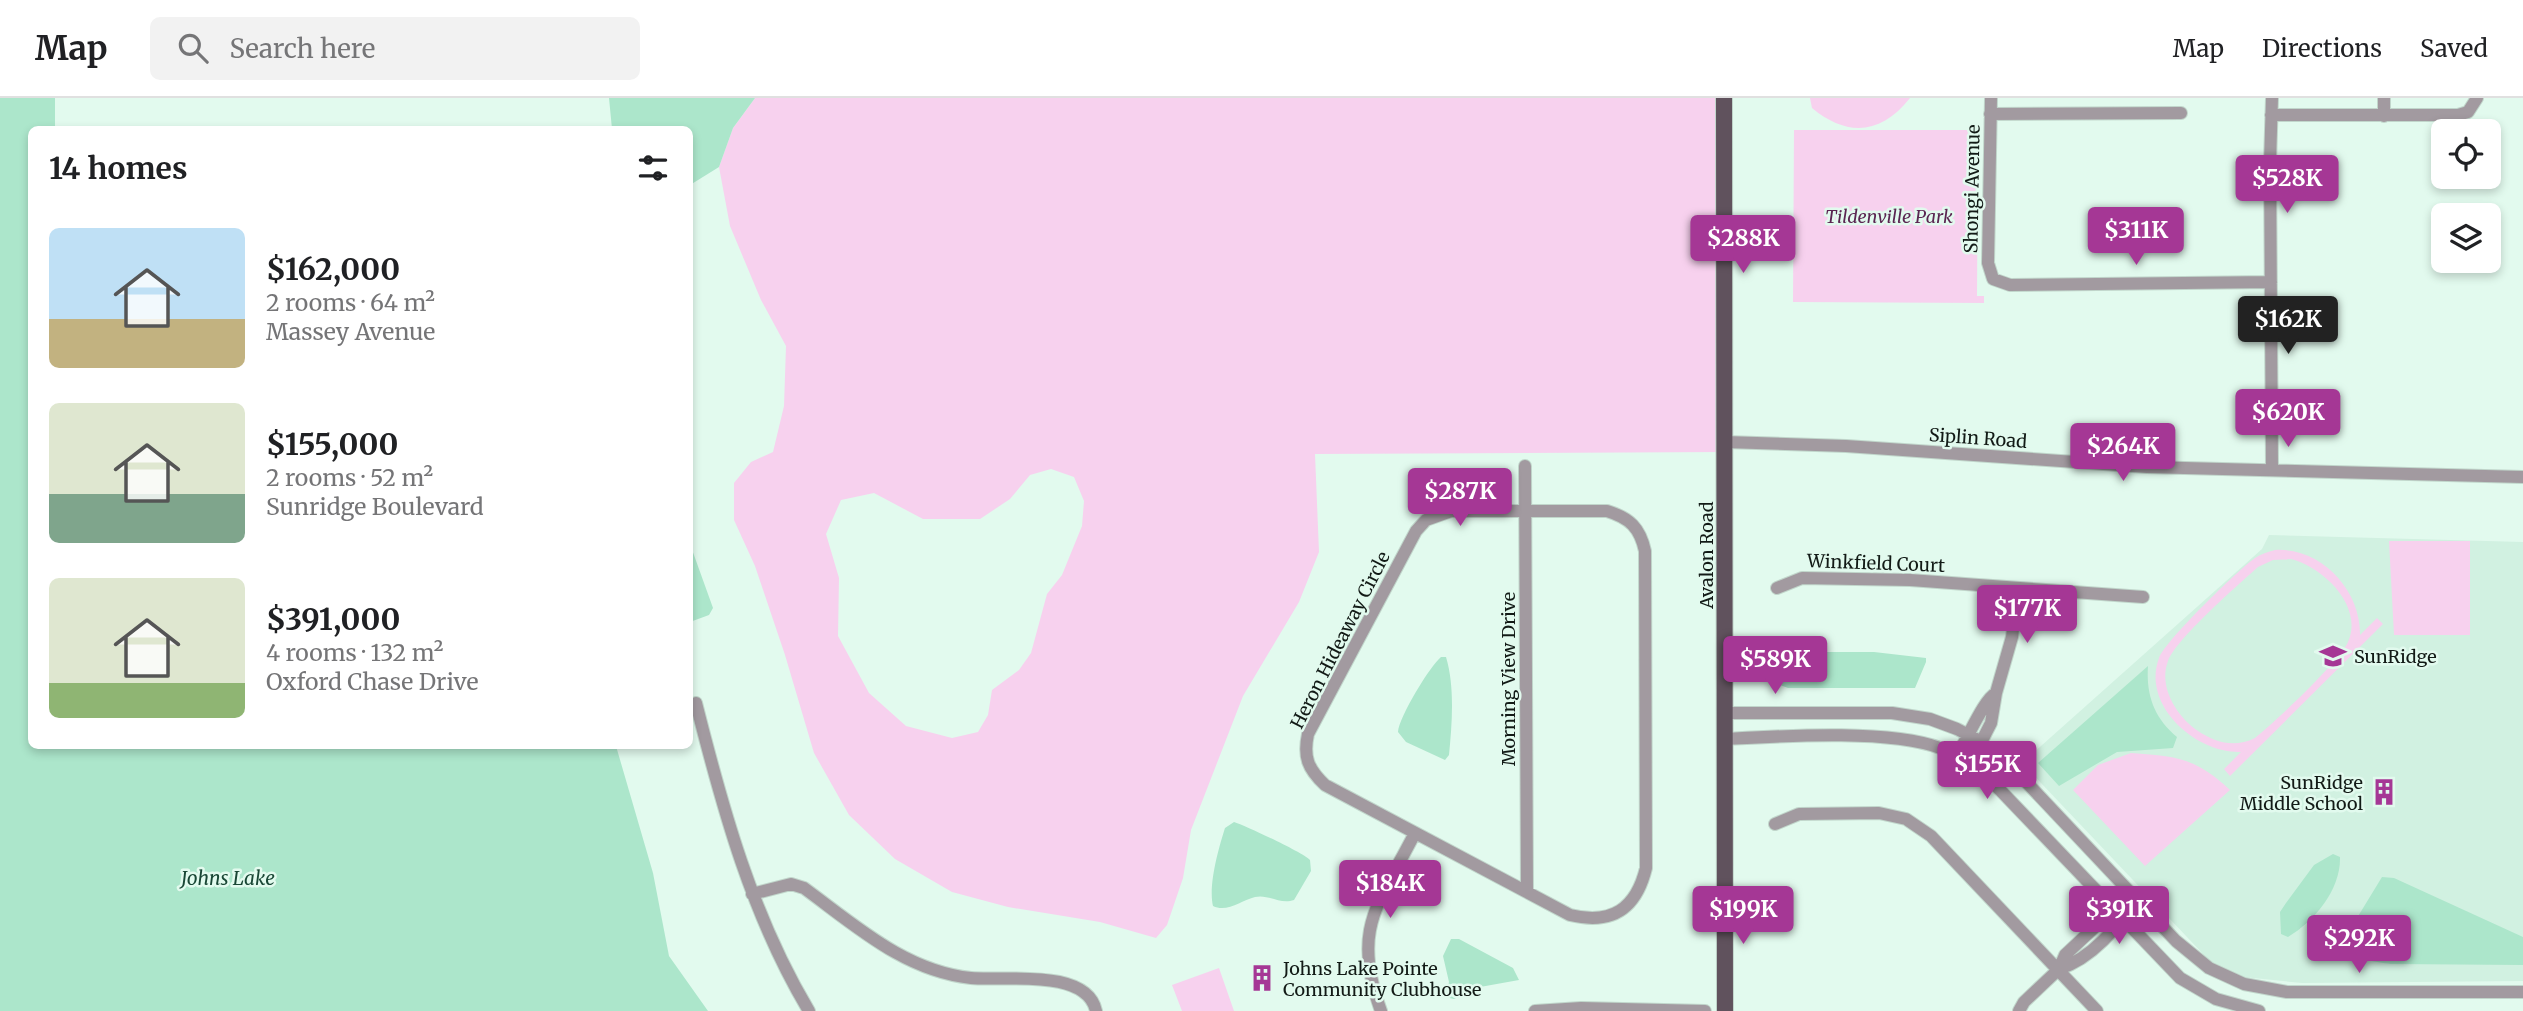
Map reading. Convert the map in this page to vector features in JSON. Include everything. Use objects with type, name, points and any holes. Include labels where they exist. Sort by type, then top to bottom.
[{"type":"main road","name":"Avalon Road","points":[[1724,98],[1725,1011]]},
{"type":"street","name":"Shongi Avenue","points":[[1991,98],[1988,263],[1993,279],[2010,285],[2271,282]]},
{"type":"street","points":[[2272,98],[2272,468]]},
{"type":"street","points":[[2384,98],[2384,116]]},
{"type":"street","points":[[2271,115],[2458,115],[2468,112],[2476,98]]},
{"type":"street","points":[[1990,114],[2181,113]]},
{"type":"street","name":"Siplin Road","points":[[1725,442],[1846,446],[2147,467],[2272,468],[2523,477]]},
{"type":"street","name":"Morning View Drive","points":[[1525,466],[1527,892]]},
{"type":"street","name":"Heron Hideaway Circle","points":[[1451,511],[1607,511],[1623,516],[1635,525],[1642,536],[1645,551],[1646,868],[1634,899],[1622,910],[1606,917],[1587,919],[1570,915],[1415,833],[1319,780],[1306,761],[1308,734],[1416,531],[1426,520],[1451,511]]},
{"type":"street","name":"Winkfield Court","points":[[1777,588],[1802,578],[1910,580],[2143,597]]},
{"type":"street","points":[[1956,756],[1976,739],[1993,717],[1996,693],[2012,637],[2018,588]]},
{"type":"street","points":[[696,703],[722,807],[752,894],[788,975],[809,1011]]},
{"type":"street","points":[[1725,713],[1892,713],[1930,719],[1976,739],[2013,768],[2195,958],[2223,975],[2259,988],[2287,992],[2523,992]]},
{"type":"street","points":[[1725,739],[1895,738],[1925,743],[1956,756],[1970,764],[2001,791],[2180,978],[2216,999],[2259,1011]]},
{"type":"street","points":[[1970,764],[1976,739]]},
{"type":"street","points":[[1775,824],[1799,814],[1879,813],[1906,819],[1931,836],[2096,1011]]},
{"type":"street","points":[[1381,1011],[1370,980],[1366,942],[1378,904],[1415,833]]},
{"type":"street","points":[[752,894],[791,884],[804,888],[883,947],[909,960],[942,972],[971,978],[1058,981],[1074,985],[1086,992],[1096,1011]]},
{"type":"street","points":[[2019,1011],[2024,1002],[2059,969],[2065,955],[2113,910],[2135,898]]},
{"type":"street","points":[[2059,969],[2074,964],[2123,921],[2135,898]]},
{"type":"street","points":[[2085,936],[2095,946]]},
{"type":"street","points":[[1535,1011],[1705,1011]]},
{"type":"shaded area","name":"SunRidge","points":[[2269,535],[2523,542],[2523,981],[2302,983],[2223,975],[2022,763],[2262,549]]},
{"type":"green space","points":[[755,98],[1724,98],[1725,452],[1315,454],[1319,552],[1299,602],[1243,696],[1191,830],[1183,878],[1167,925],[1156,938],[1100,922],[1008,907],[952,892],[895,859],[849,815],[814,753],[755,566],[734,520],[734,483],[751,462],[773,452],[784,406],[786,346],[761,300],[730,226],[719,167],[733,128]],"holes":[[[1051,469],[1074,477],[1084,501],[1082,526],[1062,575],[1047,594],[1031,653],[1019,670],[992,690],[988,715],[978,732],[952,738],[906,726],[869,693],[838,636],[839,578],[826,534],[841,500],[874,493],[923,519],[980,519],[1010,499],[1030,475]]]},
{"type":"green space","points":[[1810,98],[1910,98],[1887,119],[1863,128],[1838,124],[1825,117],[1812,108]]},
{"type":"green space","name":"Tildenville Park","points":[[1794,130],[1978,130],[1977,296],[1984,296],[1984,303],[1793,302]]},
{"type":"green space","points":[[2389,541],[2470,541],[2470,635],[2394,635]]},
{"type":"green space","points":[[2275,550],[2308,556],[2335,574],[2354,602],[2360,635],[2377,618],[2383,624],[2230,776],[2224,769],[2241,752],[2224,751],[2207,745],[2177,724],[2165,709],[2158,693],[2156,676],[2159,658],[2188,622],[2246,565]],"holes":[[[2291,559],[2303,563],[2327,579],[2345,602],[2351,628],[2343,651],[2290,707],[2255,738],[2233,743],[2205,735],[2183,718],[2171,700],[2166,671],[2173,651],[2208,612],[2258,567],[2273,560]]]},
{"type":"green space","points":[[2131,753],[2173,758],[2196,765],[2230,790],[2145,866],[2073,790],[2098,765]]},
{"type":"green space","points":[[1219,968],[1234,1011],[1182,1011],[1172,985]]},
{"type":"water","name":"Johns Lake","points":[[0,98],[55,98],[55,126],[28,126],[28,749],[617,749],[653,873],[669,956],[708,1011],[0,1011]]},
{"type":"water","points":[[609,98],[755,98],[733,128],[719,167],[693,183],[693,126],[612,126]]},
{"type":"water","points":[[693,552],[713,608],[709,615],[693,621]]},
{"type":"water","points":[[1780,652],[1874,652],[1926,658],[1926,662],[1915,688],[1788,688],[1777,684],[1775,666]]},
{"type":"water","points":[[1441,657],[1446,657],[1452,693],[1449,755],[1445,760],[1406,742],[1398,732],[1416,692]]},
{"type":"water","points":[[2148,666],[2148,687],[2153,705],[2162,722],[2177,737],[2173,748],[2117,752],[2059,786],[2038,763]]},
{"type":"water","points":[[1234,822],[1310,860],[1311,871],[1294,900],[1284,901],[1260,896],[1229,907],[1213,906],[1212,888],[1217,855],[1225,828]]},
{"type":"water","points":[[2333,854],[2340,857],[2339,869],[2324,903],[2298,930],[2288,937],[2281,934],[2280,912],[2314,865]]},
{"type":"water","points":[[2382,877],[2394,878],[2523,937],[2523,965],[2391,964],[2356,955],[2346,947],[2346,936]]},
{"type":"water","points":[[1451,939],[1459,939],[1513,968],[1519,980],[1480,987],[1454,999],[1445,997],[1449,982],[1443,956]]},
{"type":"place","name":"SunRidge","points":[[2333,656]]},
{"type":"place","name":"SunRidge Middle School","points":[[2384,792]]},
{"type":"place","name":"Johns Lake Pointe Community Clubhouse","points":[[1262,978]]}]
